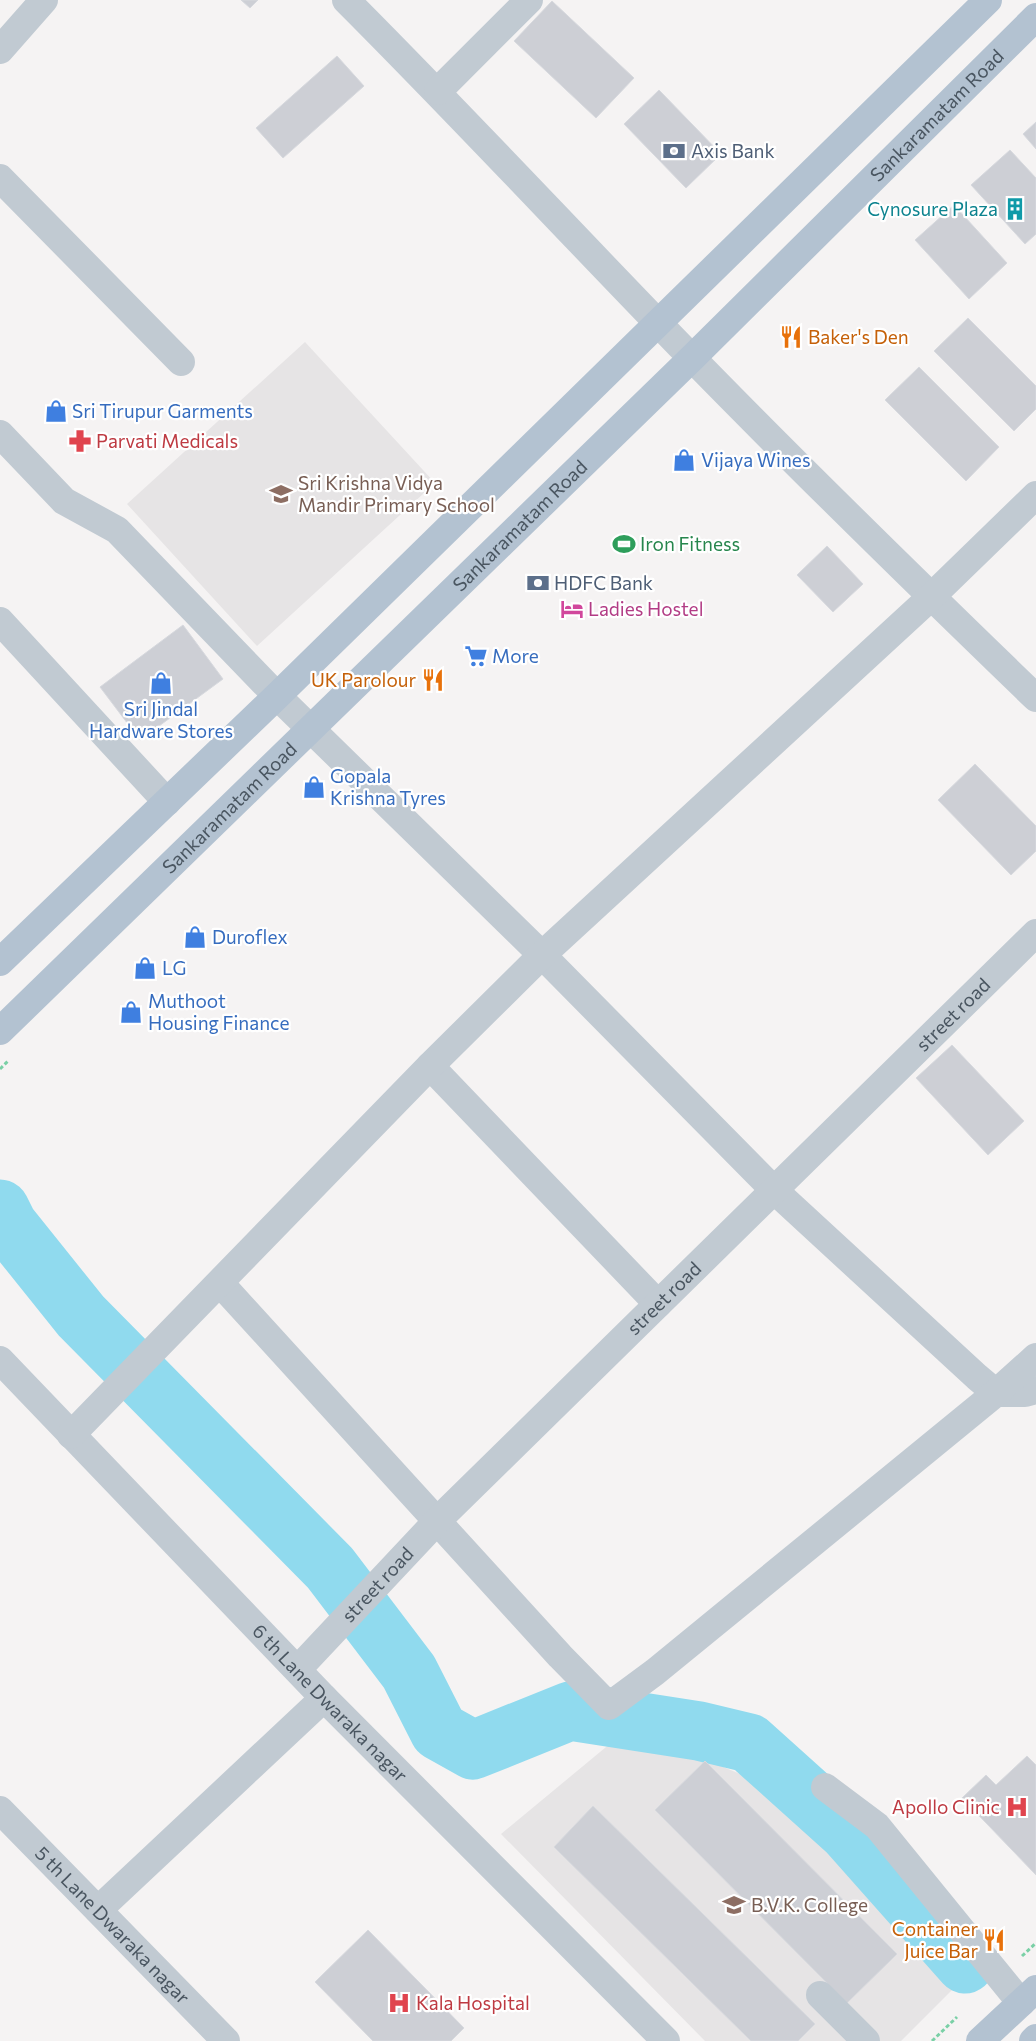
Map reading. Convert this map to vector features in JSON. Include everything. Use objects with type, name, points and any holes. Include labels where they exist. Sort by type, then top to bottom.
[{"type":"main road","points":[[0,962],[277,696],[988,0]]},
{"type":"main road","name":"Sankaramatam Road","points":[[0,1031],[692,358],[1036,17]]},
{"type":"main road","points":[[980,2041],[1029,1996]]},
{"type":"main road","points":[[1033,2041],[1036,2038]]},
{"type":"street","points":[[0,50],[44,0]]},
{"type":"street","points":[[346,0],[438,91],[692,358],[931,597],[1036,698]]},
{"type":"street","points":[[438,91],[529,0]]},
{"type":"street","points":[[0,178],[181,362]]},
{"type":"street","points":[[0,434],[64,501],[117,530],[277,696],[542,955],[775,1191],[996,1393],[1025,1393],[1036,1390]]},
{"type":"street","points":[[71,1435],[430,1066],[542,955],[931,597],[1036,495]]},
{"type":"street","points":[[0,621],[167,802]]},
{"type":"street","name":"street road","points":[[298,1670],[438,1520],[1036,933]]},
{"type":"street","points":[[430,1066],[658,1304]]},
{"type":"street","points":[[220,1283],[560,1656],[609,1706],[662,1666],[996,1393],[1036,1357]]},
{"type":"street","name":"6 th Lane Dwaraka nagar","points":[[0,1360],[324,1698],[666,2041]]},
{"type":"street","points":[[98,1910],[324,1698]]},
{"type":"street","points":[[825,1787],[877,1826],[1029,1996]]},
{"type":"street","name":"5 th Lane Dwaraka nagar","points":[[2,1815],[226,2041]]},
{"type":"street","points":[[820,1995],[866,2041]]},
{"type":"shaded area","name":"Sri Krishna Vidya Mandir Primary School","points":[[305,342],[435,483],[257,646],[127,504]]},
{"type":"shaded area","name":"B.V.K. College","points":[[629,1728],[791,1795],[966,1976],[901,2041],[705,2041],[501,1834]]},
{"type":"building","points":[[241,0],[258,0],[250,8]]},
{"type":"building","points":[[552,1],[634,78],[596,118],[514,41]]},
{"type":"building","points":[[337,56],[364,86],[283,158],[256,128]]},
{"type":"building","points":[[659,90],[721,154],[686,188],[624,124]]},
{"type":"building","points":[[1036,122],[1036,149],[1023,134]]},
{"type":"building","name":"Cynosure Plaza","points":[[1010,150],[1036,178],[1036,234],[1025,244],[971,185]]},
{"type":"building","points":[[954,205],[1007,263],[969,299],[915,240]]},
{"type":"building","points":[[968,318],[1036,386],[1036,409],[1014,431],[934,351]]},
{"type":"building","points":[[919,367],[999,447],[966,481],[885,400]]},
{"type":"building","points":[[827,546],[863,584],[833,612],[797,575]]},
{"type":"building","name":"Sri Jindal Hardware Stores","points":[[183,625],[223,679],[140,740],[100,687]]},
{"type":"building","points":[[975,764],[1036,826],[1036,851],[1011,875],[938,800]]},
{"type":"building","points":[[952,1045],[1024,1121],[988,1155],[916,1078]]},
{"type":"building","points":[[1027,1756],[1036,1765],[1036,1875],[962,1798],[986,1775],[996,1785]]},
{"type":"building","points":[[705,1761],[897,1954],[847,2003],[655,1810]]},
{"type":"building","points":[[593,1806],[815,2024],[798,2041],[751,2041],[554,1847]]},
{"type":"building","points":[[368,1930],[464,2028],[451,2041],[373,2041],[315,1982]]},
{"type":"waterway","points":[[0,1209],[8,1225],[81,1316],[330,1568],[409,1672],[439,1731],[473,1750],[570,1711],[699,1731],[749,1743],[847,1831],[965,1964]]},
{"type":"place","name":"Axis Bank","points":[[674,151]]},
{"type":"place","name":"Cynosure Plaza","points":[[1015,209]]},
{"type":"place","name":"Baker's Den","points":[[791,337]]},
{"type":"place","name":"Sri Tirupur Garments","points":[[56,411]]},
{"type":"place","name":"Parvati Medicals","points":[[80,441]]},
{"type":"place","name":"Vijaya Wines","points":[[684,460]]},
{"type":"place","name":"Sri Krishna Vidya Mandir Primary School","points":[[281,494]]},
{"type":"place","name":"Iron Fitness","points":[[624,544]]},
{"type":"place","name":"HDFC Bank","points":[[538,583]]},
{"type":"place","name":"Ladies Hostel","points":[[572,609]]},
{"type":"place","name":"More","points":[[476,656]]},
{"type":"place","name":"UK Parolour","points":[[433,680]]},
{"type":"place","name":"Sri Jindal Hardware Stores","points":[[161,683]]},
{"type":"place","name":"Gopala Krishna Tyres","points":[[314,787]]},
{"type":"place","name":"Duroflex","points":[[195,937]]},
{"type":"place","name":"LG","points":[[145,968]]},
{"type":"place","name":"Muthoot Housing Finance","points":[[131,1012]]},
{"type":"place","name":"Apollo Clinic","points":[[1017,1807]]},
{"type":"place","name":"B.V.K. College","points":[[734,1905]]},
{"type":"place","name":"Container Juice Bar","points":[[994,1940]]},
{"type":"place","name":"Kala Hospital","points":[[399,2003]]}]
